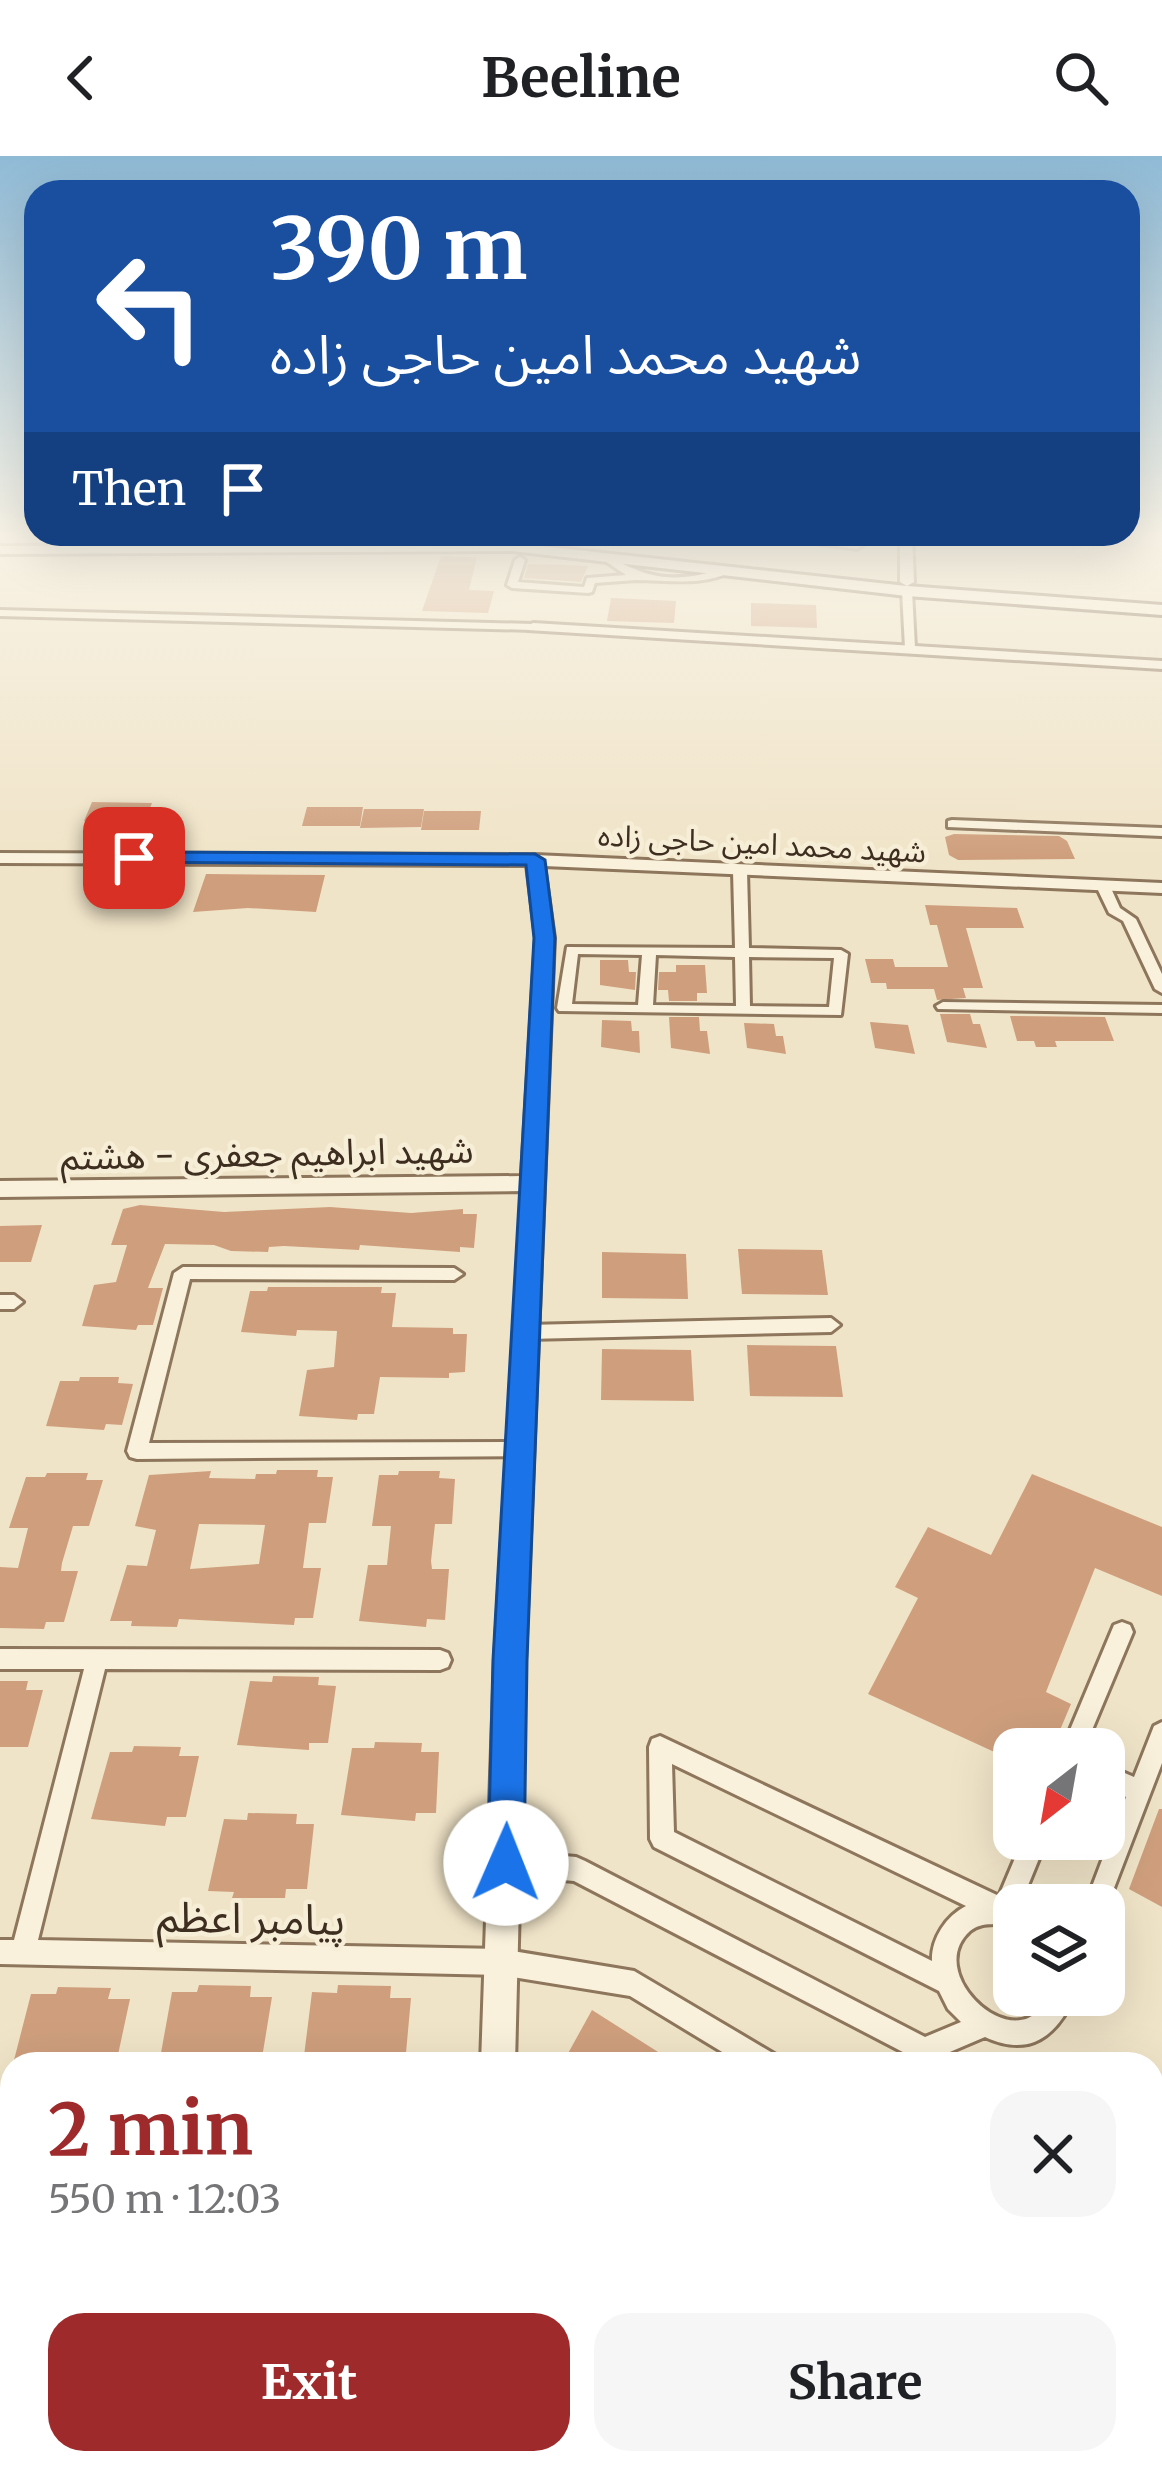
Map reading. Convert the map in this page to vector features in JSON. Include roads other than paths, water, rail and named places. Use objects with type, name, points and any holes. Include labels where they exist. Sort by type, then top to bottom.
[{"type":"street","points":[[805,642],[1162,665]]},
{"type":"street","points":[[910,642],[910,648]]},
{"type":"street","points":[[952,824],[1162,832]]},
{"type":"street","name":"شهید محمد امین حاجی زاده","points":[[0,858],[535,860],[1162,888]]},
{"type":"street","points":[[498,2052],[510,1660],[545,938],[535,860]]},
{"type":"street","points":[[740,871],[743,1011]]},
{"type":"street","points":[[1103,886],[1114,910],[1129,919],[1162,989]]},
{"type":"street","points":[[572,950],[739,951],[841,954],[836,1012],[564,1008],[572,950]]},
{"type":"street","points":[[645,1009],[649,951]]},
{"type":"street","points":[[944,1006],[1162,1009]]},
{"type":"street","name":"شهید ابراهیم جعفری - هشتم","points":[[0,1189],[534,1183]]},
{"type":"street","points":[[454,1274],[183,1273],[137,1450],[522,1450]]},
{"type":"street","points":[[527,1332],[831,1324]]},
{"type":"street","points":[[1082,1728],[1122,1632]]},
{"type":"street","points":[[0,1659],[440,1660]]},
{"type":"street","points":[[12,1952],[97,1659]]},
{"type":"street","points":[[1104,1884],[1162,1733]]},
{"type":"street","points":[[947,1982],[662,1839],[660,1747],[993,1906]]},
{"type":"street","points":[[1125,1785],[1139,1792]]},
{"type":"street","points":[[506,1863],[576,1869],[924,2050],[983,2025]]},
{"type":"street","points":[[993,1912],[960,1922],[945,1948],[947,1982],[955,1999],[983,2025],[1000,2032],[1034,2030],[1051,2016]]},
{"type":"street","name":"پیامبر اعظم","points":[[12,1952],[501,1962],[634,1984],[747,2052]]}]
